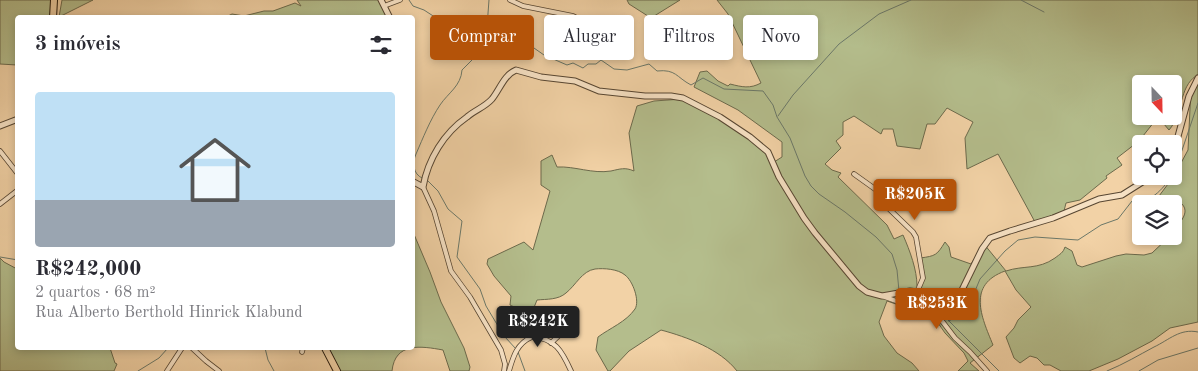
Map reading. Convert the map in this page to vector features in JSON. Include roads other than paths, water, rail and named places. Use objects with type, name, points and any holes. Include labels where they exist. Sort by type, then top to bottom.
[{"type":"main road","points":[[52,15],[54,0]]},
{"type":"main road","points":[[326,350],[337,371]]},
{"type":"street","points":[[381,0],[388,15]]},
{"type":"street","points":[[384,6],[400,0]]},
{"type":"street","points":[[510,0],[523,6],[568,15]]},
{"type":"street","points":[[423,187],[433,155],[450,132],[465,118],[486,105],[508,75],[516,70],[522,70],[541,77],[568,79],[599,91],[682,98],[720,117],[750,137],[768,152],[783,184],[815,233],[858,286],[867,292],[913,307],[942,321],[955,338],[987,371]]},
{"type":"street","points":[[1178,135],[1189,96],[1198,78]]},
{"type":"street","points":[[0,126],[15,120]]},
{"type":"street","points":[[0,151],[15,170]]},
{"type":"street","points":[[854,174],[882,194],[885,205],[913,232],[916,238],[923,278],[917,292]]},
{"type":"street","points":[[415,183],[423,187],[434,211],[452,271],[470,297],[501,350],[505,364],[504,371]]},
{"type":"street","points":[[882,296],[905,291],[917,292],[944,302],[954,299],[961,292],[982,249],[990,238],[1010,230],[1053,218],[1099,199],[1122,195],[1138,185]]},
{"type":"street","points":[[0,204],[15,192]]},
{"type":"street","points":[[517,324],[532,337],[551,343],[560,349],[570,371]]},
{"type":"street","points":[[551,343],[568,327]]},
{"type":"street","points":[[509,371],[516,351],[523,342],[532,337]]},
{"type":"street","points":[[167,371],[181,350]]},
{"type":"street","points":[[194,350],[219,371]]},
{"type":"waterway","points":[[409,0],[413,6],[432,15]]},
{"type":"waterway","points":[[488,15],[489,0]]},
{"type":"waterway","points":[[778,116],[793,95],[839,44],[879,14],[911,0]]},
{"type":"waterway","points":[[1021,0],[1044,12]]},
{"type":"waterway","points":[[534,48],[544,55],[567,65],[573,63],[583,68],[588,64],[596,64],[601,60],[614,69],[627,70],[649,64],[657,71],[672,72],[691,85],[703,78],[724,89],[763,91],[773,105],[777,117],[790,138],[811,186],[876,237],[892,254],[897,270],[899,291]]},
{"type":"waterway","points":[[415,157],[436,111],[457,85],[462,70],[472,60]]},
{"type":"waterway","points":[[1182,150],[1198,103]]},
{"type":"waterway","points":[[415,171],[422,178]]},
{"type":"waterway","points":[[427,180],[438,191],[448,209],[462,221],[457,257],[480,289],[486,306],[505,337],[516,349]]},
{"type":"waterway","points":[[949,321],[968,308],[980,279],[1005,251],[1018,240],[1035,237],[1078,240],[1101,225],[1118,219],[1132,201],[1150,198],[1165,185]]},
{"type":"waterway","points":[[0,257],[15,260]]},
{"type":"waterway","points":[[900,295],[904,301],[920,304],[946,318],[999,371]]},
{"type":"waterway","points":[[1107,371],[1175,335],[1192,331],[1198,332]]},
{"type":"waterway","points":[[1139,371],[1158,360],[1198,348]]},
{"type":"waterway","points":[[138,371],[159,358],[166,350]]},
{"type":"waterway","points":[[266,350],[274,371]]},
{"type":"waterway","points":[[518,352],[525,371]]}]
